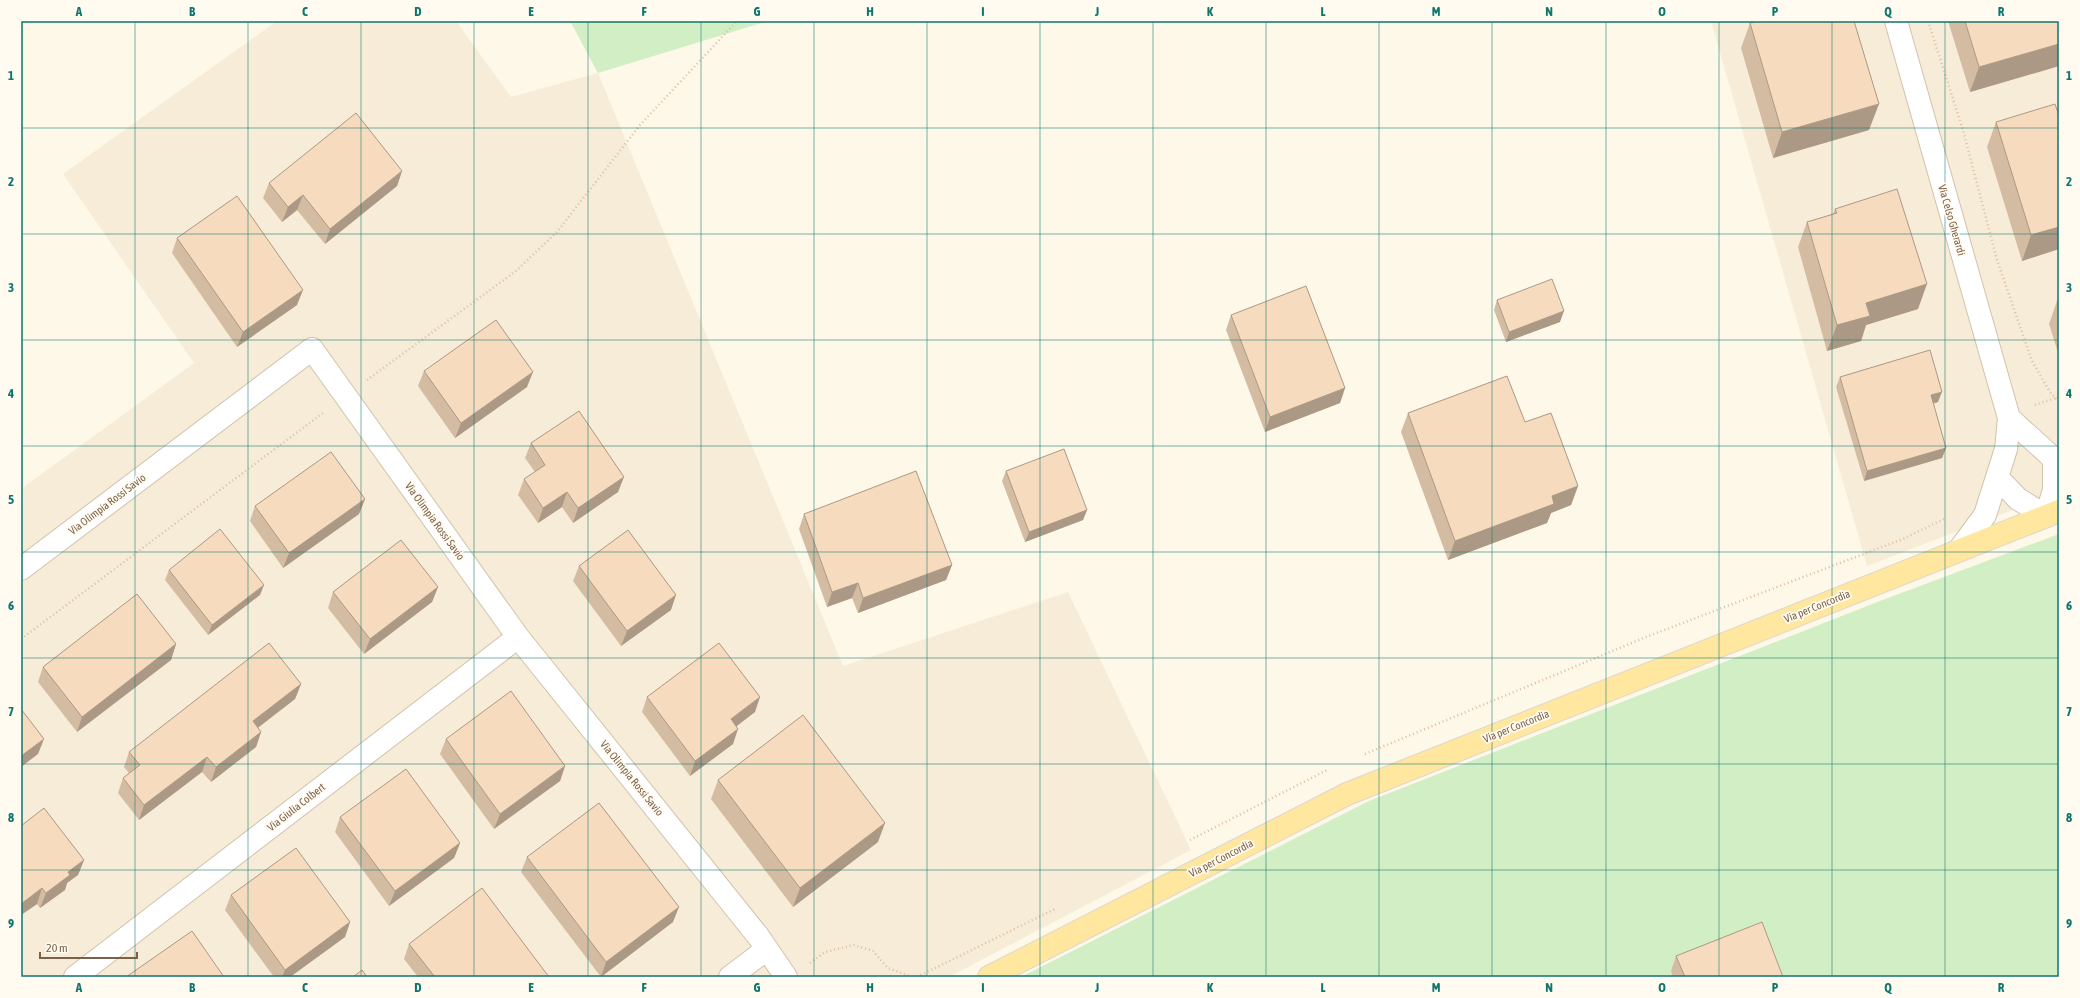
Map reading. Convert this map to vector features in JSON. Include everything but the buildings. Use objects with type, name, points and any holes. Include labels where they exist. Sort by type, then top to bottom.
[{"type":"main road","name":"Via per Concordia","points":[[989,977],[1347,794],[2052,513]]},
{"type":"street","name":"Via Celso Gherardi","points":[[1896,21],[2009,417],[2006,449],[1985,515],[1959,550]]},
{"type":"street","name":"Via Olimpia Rossi Savio","points":[[21,569],[312,349],[518,637],[767,949],[786,977]]},
{"type":"street","points":[[1998,478],[2018,499],[2052,513],[2056,460],[2009,417]]},
{"type":"street","name":"Via Giulia Colbert","points":[[75,977],[518,637]]},
{"type":"street","points":[[730,977],[767,949]]},
{"type":"path","points":[[21,639],[345,396],[516,271],[557,232],[640,125],[737,21]]},
{"type":"path","points":[[1928,21],[1963,130],[1997,260],[2032,361],[2059,402]]},
{"type":"path","points":[[2009,417],[2055,398]]},
{"type":"path","points":[[1358,757],[1646,637],[1903,539],[1951,516]]},
{"type":"path","points":[[1189,841],[1336,766]]},
{"type":"path","points":[[918,977],[1057,908]]},
{"type":"path","points":[[809,965],[825,952],[854,945],[873,951],[888,968],[912,977]]},
{"type":"shaded area","points":[[277,21],[456,21],[511,97],[598,73],[843,666],[1068,592],[1191,850],[949,977],[21,977],[21,489],[194,363],[63,174]]},
{"type":"shaded area","points":[[1711,21],[2059,21],[2059,492],[1867,566]]},
{"type":"green space","points":[[570,21],[768,21],[598,73]]},
{"type":"green space","points":[[2059,534],[2059,977],[1021,977],[1369,801],[1880,601]]}]
